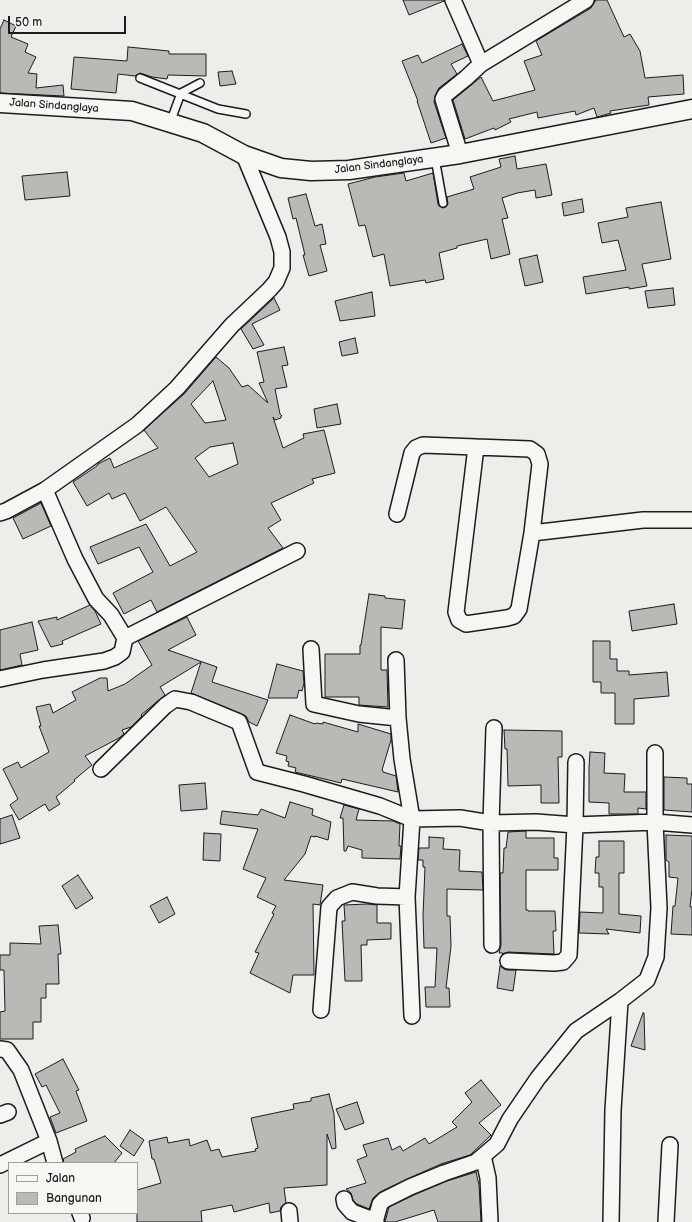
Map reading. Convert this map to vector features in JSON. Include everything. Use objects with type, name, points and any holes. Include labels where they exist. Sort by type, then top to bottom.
[{"type":"street","points":[[452,0],[481,64]]},
{"type":"street","points":[[460,154],[443,99],[448,92],[481,64],[586,0]]},
{"type":"street","name":"Jalan Sindanglaya","points":[[0,103],[132,111],[203,133],[244,155],[281,168],[311,171],[349,170],[460,154],[692,109]]},
{"type":"street","points":[[0,512],[6,511],[45,490],[137,425],[177,388],[232,325],[276,282],[282,268],[282,252],[278,237],[244,155]]},
{"type":"street","points":[[397,514],[412,453],[416,448],[423,445],[530,449],[537,454],[540,464],[532,533],[519,610],[514,616],[466,624],[459,620],[456,612],[476,447]]},
{"type":"street","points":[[0,679],[43,670],[104,661],[115,657],[122,652],[125,638],[96,599],[75,559],[45,490]]},
{"type":"street","points":[[532,533],[643,520],[692,520]]},
{"type":"street","points":[[125,638],[297,551]]},
{"type":"street","points":[[312,649],[308,702],[359,714],[398,718]]},
{"type":"street","points":[[396,660],[398,718],[402,759],[412,819],[407,897],[412,1016]]},
{"type":"street","points":[[101,769],[165,706],[175,699],[191,702],[239,722],[257,772],[380,806],[412,819],[460,818],[491,823],[536,822],[575,825],[655,822],[692,824]]},
{"type":"street","points":[[492,945],[491,823],[494,728]]},
{"type":"street","points":[[344,1199],[345,1204],[352,1212],[375,1221],[380,1204],[384,1200],[430,1178],[476,1162],[497,1144],[510,1119],[538,1078],[576,1031],[620,1001],[647,980],[656,957],[658,908],[655,822],[655,753]]},
{"type":"street","points":[[508,961],[554,963],[563,962],[569,955],[575,825],[576,762]]},
{"type":"street","points":[[321,1010],[329,907],[337,898],[352,892],[377,896],[407,897]]},
{"type":"street","points":[[611,1222],[613,1110],[620,1001]]},
{"type":"street","points":[[0,1049],[7,1050],[21,1070],[49,1141],[55,1162]]},
{"type":"street","points":[[0,1165],[49,1141]]},
{"type":"street","points":[[666,1222],[670,1146]]},
{"type":"street","points":[[483,1156],[488,1178],[490,1222]]},
{"type":"lane","points":[[140,78],[181,93],[218,109],[246,114]]},
{"type":"lane","points":[[170,122],[181,93],[200,83]]},
{"type":"lane","points":[[435,158],[443,203]]},
{"type":"building","points":[[403,0],[444,0],[444,1],[409,15]]},
{"type":"building","points":[[596,0],[607,0],[624,37],[630,34],[640,51],[645,78],[683,75],[684,94],[648,97],[649,105],[610,111],[611,113],[597,117],[594,108],[576,115],[575,111],[538,118],[537,112],[509,119],[511,122],[495,130],[494,128],[465,139],[453,100],[481,77],[493,101],[535,90],[524,61],[542,55],[536,41],[591,8]]},
{"type":"building","points":[[4,20],[16,26],[11,37],[28,44],[25,52],[36,57],[28,73],[37,74],[36,88],[63,85],[64,96],[0,93],[0,29]]},
{"type":"building","points":[[462,44],[468,56],[451,64],[457,74],[439,88],[435,96],[434,102],[446,138],[431,143],[418,101],[402,61],[418,55],[422,63]]},
{"type":"building","points":[[128,47],[169,51],[169,54],[206,54],[206,76],[168,75],[167,79],[152,77],[140,73],[135,76],[118,74],[116,93],[71,89],[74,57],[127,61]]},
{"type":"building","points":[[232,71],[236,84],[220,86],[218,72]]},
{"type":"building","points":[[515,156],[517,169],[546,164],[552,195],[536,198],[535,190],[517,193],[502,198],[508,218],[502,219],[510,254],[491,259],[487,239],[457,246],[457,248],[439,253],[444,279],[426,283],[425,280],[390,286],[384,254],[373,257],[365,225],[359,226],[348,184],[375,177],[404,173],[406,181],[433,173],[438,204],[443,208],[448,204],[447,197],[474,189],[470,177],[501,167],[499,159]]},
{"type":"building","points":[[67,172],[70,196],[25,200],[22,176]]},
{"type":"building","points":[[306,194],[315,226],[322,224],[326,244],[320,245],[327,271],[309,276],[303,255],[305,255],[296,218],[293,219],[288,198]]},
{"type":"building","points":[[582,199],[584,212],[564,216],[562,203]]},
{"type":"building","points":[[661,202],[671,259],[642,264],[647,286],[629,289],[629,287],[586,294],[583,277],[626,270],[618,240],[602,243],[598,223],[628,217],[626,208]]},
{"type":"building","points":[[537,255],[543,282],[525,286],[519,259]]},
{"type":"building","points":[[673,288],[675,305],[648,308],[645,291]]},
{"type":"building","points":[[372,292],[375,316],[340,321],[335,301]]},
{"type":"building","points":[[274,298],[280,310],[252,324],[264,345],[253,349],[241,329]]},
{"type":"building","points":[[355,338],[358,353],[342,356],[339,342]]},
{"type":"building","points":[[284,347],[288,365],[282,366],[287,387],[275,389],[280,414],[282,416],[281,418],[275,420],[273,417],[283,448],[304,438],[303,434],[324,430],[335,473],[312,479],[314,483],[271,503],[281,520],[268,528],[283,548],[157,612],[151,600],[124,614],[113,593],[153,572],[139,547],[98,564],[90,547],[146,524],[170,566],[197,552],[166,507],[140,521],[125,493],[112,499],[109,493],[87,506],[73,482],[98,464],[110,458],[114,468],[158,448],[144,430],[184,394],[216,357],[229,368],[242,387],[248,385],[268,403],[259,383],[264,382],[257,352]],"holes":[[[213,381],[226,420],[205,423],[191,404]],[[233,443],[238,464],[209,477],[195,458],[210,447]]]},
{"type":"building","points":[[337,404],[341,424],[317,428],[314,409]]},
{"type":"building","points":[[41,503],[51,526],[23,539],[13,518]]},
{"type":"building","points":[[369,594],[385,596],[385,598],[405,600],[402,629],[381,627],[381,670],[387,670],[388,707],[359,705],[359,697],[325,697],[325,654],[360,654],[360,645]]},
{"type":"building","points":[[674,604],[677,624],[632,631],[629,611]]},
{"type":"building","points":[[90,605],[95,611],[101,624],[62,641],[63,644],[51,647],[38,621],[57,617],[57,620]]},
{"type":"building","points":[[187,617],[196,635],[168,650],[217,667],[212,682],[268,700],[257,726],[249,722],[246,716],[242,714],[191,693],[201,662],[160,687],[165,695],[141,715],[142,716],[131,727],[122,730],[124,734],[85,756],[92,765],[56,797],[60,804],[49,811],[45,804],[19,820],[10,805],[18,799],[3,769],[18,762],[21,768],[49,752],[39,726],[41,726],[36,707],[50,704],[53,713],[76,700],[72,692],[100,678],[107,678],[108,691],[125,684],[152,665],[138,641]]},
{"type":"building","points":[[32,622],[38,650],[20,654],[22,665],[0,670],[0,630]]},
{"type":"building","points":[[593,641],[610,641],[610,659],[617,659],[617,671],[629,671],[629,675],[667,672],[669,696],[634,699],[634,724],[615,724],[615,693],[601,693],[601,682],[593,682]]},
{"type":"building","points":[[277,664],[303,671],[304,683],[302,691],[299,690],[297,698],[268,698]]},
{"type":"building","points":[[290,715],[315,724],[323,724],[323,722],[358,732],[358,724],[391,734],[391,740],[382,770],[383,772],[396,776],[398,792],[342,779],[341,783],[295,772],[296,768],[288,766],[289,762],[286,761],[287,756],[276,753]]},
{"type":"building","points":[[504,730],[562,731],[562,757],[558,757],[559,803],[541,803],[541,785],[508,786],[507,749],[505,749]]},
{"type":"building","points":[[590,752],[605,753],[604,773],[625,774],[624,792],[646,792],[646,809],[638,808],[638,814],[609,814],[609,803],[589,802]]},
{"type":"building","points":[[664,777],[687,778],[687,784],[692,784],[692,812],[664,810]]},
{"type":"building","points":[[205,783],[207,809],[181,811],[179,785]]},
{"type":"building","points":[[290,802],[313,809],[312,815],[331,822],[328,840],[311,836],[305,854],[284,880],[323,885],[320,905],[313,904],[314,975],[293,975],[290,993],[250,973],[259,953],[255,952],[274,914],[272,913],[276,906],[257,897],[266,878],[243,869],[258,829],[220,824],[222,811],[258,815],[261,809],[285,818]]},
{"type":"building","points":[[344,805],[359,809],[356,820],[393,821],[400,824],[400,859],[362,858],[362,850],[348,846],[346,851],[344,851],[343,818],[340,818]]},
{"type":"building","points":[[12,815],[20,838],[0,844],[0,819]]},
{"type":"building","points":[[526,831],[526,838],[554,838],[554,858],[558,858],[558,870],[526,870],[526,910],[555,911],[556,931],[553,931],[554,954],[499,953],[501,945],[500,873],[503,873],[504,848],[506,848],[508,832]]},
{"type":"building","points":[[204,833],[221,834],[220,861],[203,860]]},
{"type":"building","points":[[666,835],[692,836],[692,889],[690,907],[692,907],[692,935],[671,934],[673,906],[675,906],[678,878],[669,877],[669,862],[666,860]]},
{"type":"building","points":[[429,837],[444,838],[443,849],[460,850],[459,871],[482,872],[483,890],[447,889],[447,916],[450,916],[451,946],[446,988],[449,988],[450,1007],[426,1007],[425,987],[435,987],[437,948],[424,948],[423,916],[425,867],[423,867],[423,860],[418,860],[419,848],[429,848]]},
{"type":"building","points":[[599,841],[624,841],[624,873],[619,873],[619,914],[641,916],[640,933],[606,929],[609,934],[579,933],[580,912],[603,913],[603,887],[599,887],[599,873],[595,873],[596,857],[599,857]]},
{"type":"building","points":[[78,875],[93,898],[76,909],[62,886]]},
{"type":"building","points":[[167,897],[175,914],[159,923],[150,906]]},
{"type":"building","points":[[344,905],[377,905],[377,923],[391,923],[391,939],[367,940],[367,945],[361,945],[362,981],[345,981],[342,921],[345,921]]},
{"type":"building","points":[[58,925],[61,954],[58,954],[59,984],[46,984],[46,998],[41,998],[41,1022],[33,1022],[33,1039],[0,1039],[0,1012],[5,1011],[4,970],[0,970],[0,955],[10,955],[10,943],[41,944],[39,926]]},
{"type":"building","points":[[500,966],[507,970],[516,970],[513,991],[497,988]]},
{"type":"building","points":[[644,1013],[645,1050],[631,1046]]},
{"type":"building","points":[[63,1059],[79,1090],[76,1091],[87,1121],[56,1133],[50,1117],[60,1113],[46,1085],[42,1087],[35,1074]]},
{"type":"building","points":[[481,1080],[501,1105],[479,1123],[491,1135],[470,1155],[441,1164],[380,1192],[373,1198],[369,1209],[357,1204],[353,1200],[351,1193],[346,1189],[366,1183],[357,1160],[367,1156],[363,1145],[388,1138],[392,1150],[400,1146],[403,1151],[425,1138],[429,1144],[457,1127],[452,1122],[472,1102],[465,1093]]},
{"type":"building","points":[[329,1094],[334,1114],[336,1148],[332,1149],[327,1134],[327,1185],[284,1188],[286,1203],[281,1207],[280,1211],[270,1213],[269,1203],[234,1212],[232,1205],[201,1211],[202,1222],[137,1222],[138,1190],[161,1183],[154,1159],[152,1159],[149,1141],[167,1137],[168,1143],[189,1139],[190,1146],[207,1140],[211,1151],[219,1149],[222,1157],[256,1151],[255,1149],[258,1148],[251,1118],[294,1109],[293,1104],[311,1101],[311,1098]]},
{"type":"building","points":[[357,1102],[364,1123],[345,1130],[336,1109]]},
{"type":"building","points":[[130,1130],[144,1140],[134,1156],[120,1146]]},
{"type":"building","points":[[105,1136],[122,1153],[115,1162],[64,1162],[63,1159],[76,1152],[75,1149]]},
{"type":"building","points":[[476,1172],[479,1185],[481,1222],[438,1222],[434,1210],[395,1222],[385,1222],[389,1207],[447,1181]]}]
